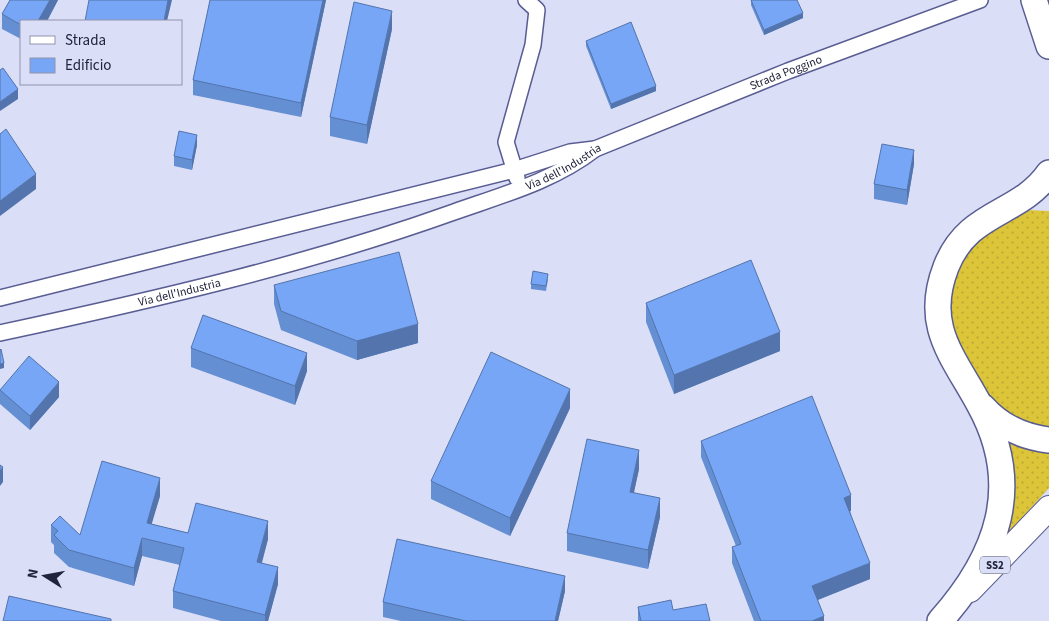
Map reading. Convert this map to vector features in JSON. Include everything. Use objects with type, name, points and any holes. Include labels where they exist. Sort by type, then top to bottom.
[{"type":"highway","points":[[1035,0],[1049,36]]},
{"type":"highway","points":[[1035,0],[1049,46]]},
{"type":"highway","points":[[940,621],[973,578],[984,558],[1000,518],[1002,486],[993,436],[979,403],[955,365],[941,337],[937,308],[938,294],[946,266],[961,240],[984,219],[1013,205],[1038,186],[1049,172]]},
{"type":"highway","points":[[1013,205],[1049,203]]},
{"type":"highway","points":[[979,403],[1009,428],[1034,438],[1049,440]]},
{"type":"main road","name":"SS2","points":[[940,621],[1049,508]]},
{"type":"street","points":[[522,188],[514,170],[506,142],[533,45],[537,10],[526,0]]},
{"type":"street","name":"Strada Poggino","points":[[595,149],[788,71],[980,0]]},
{"type":"street","name":"Via dell'Industria","points":[[0,298],[514,170],[570,152],[595,149]]},
{"type":"street","name":"Via dell'Industria","points":[[0,333],[133,304],[381,238],[522,188],[574,165],[595,149]]},
{"type":"shaded area","points":[[1027,210],[1049,211],[1049,429],[1032,425],[1009,414],[996,405],[982,391],[969,370],[953,332],[948,306],[949,289],[953,273],[968,248],[985,233]]},
{"type":"shaded area","points":[[999,434],[1049,447],[1049,488],[994,549]]},
{"type":"building","points":[[10,0],[50,0],[39,20],[20,20],[20,24],[2,14]]},
{"type":"building","points":[[89,0],[168,0],[164,20],[85,20]]},
{"type":"building","points":[[210,0],[323,0],[301,103],[193,80]]},
{"type":"building","points":[[751,0],[797,0],[803,13],[764,30]]},
{"type":"building","points":[[354,2],[392,11],[367,125],[330,117]]},
{"type":"building","points":[[631,22],[656,86],[611,104],[586,41]]},
{"type":"building","points":[[3,68],[18,89],[0,102],[0,70]]},
{"type":"building","points":[[6,129],[36,174],[0,201],[0,134]]},
{"type":"building","points":[[179,131],[197,135],[192,160],[174,156]]},
{"type":"building","points":[[882,144],[914,150],[907,190],[874,184]]},
{"type":"building","points":[[399,252],[418,324],[357,341],[281,311],[274,285]]},
{"type":"building","points":[[751,260],[780,332],[674,375],[646,303]]},
{"type":"building","points":[[533,271],[548,274],[546,286],[531,284]]},
{"type":"building","points":[[203,315],[307,353],[295,386],[191,348]]},
{"type":"building","points":[[0,350],[4,363],[0,364]]},
{"type":"building","points":[[491,352],[570,389],[510,518],[431,481]]},
{"type":"building","points":[[29,356],[59,382],[30,416],[0,390]]},
{"type":"building","points":[[812,396],[851,495],[844,498],[870,563],[812,586],[824,616],[812,621],[761,621],[732,547],[741,544],[701,441]]},
{"type":"building","points":[[587,439],[639,450],[630,492],[660,498],[648,550],[567,533]]},
{"type":"building","points":[[102,461],[160,478],[147,523],[188,533],[196,503],[268,521],[257,562],[278,567],[265,615],[173,591],[184,548],[142,538],[134,568],[69,550],[54,535],[58,531],[51,525],[60,516],[80,535]]},
{"type":"building","points":[[397,539],[565,576],[555,621],[466,621],[383,602]]},
{"type":"building","points":[[9,596],[111,619],[111,621],[3,621]]},
{"type":"building","points":[[671,600],[673,610],[706,604],[710,621],[641,621],[638,607]]}]
